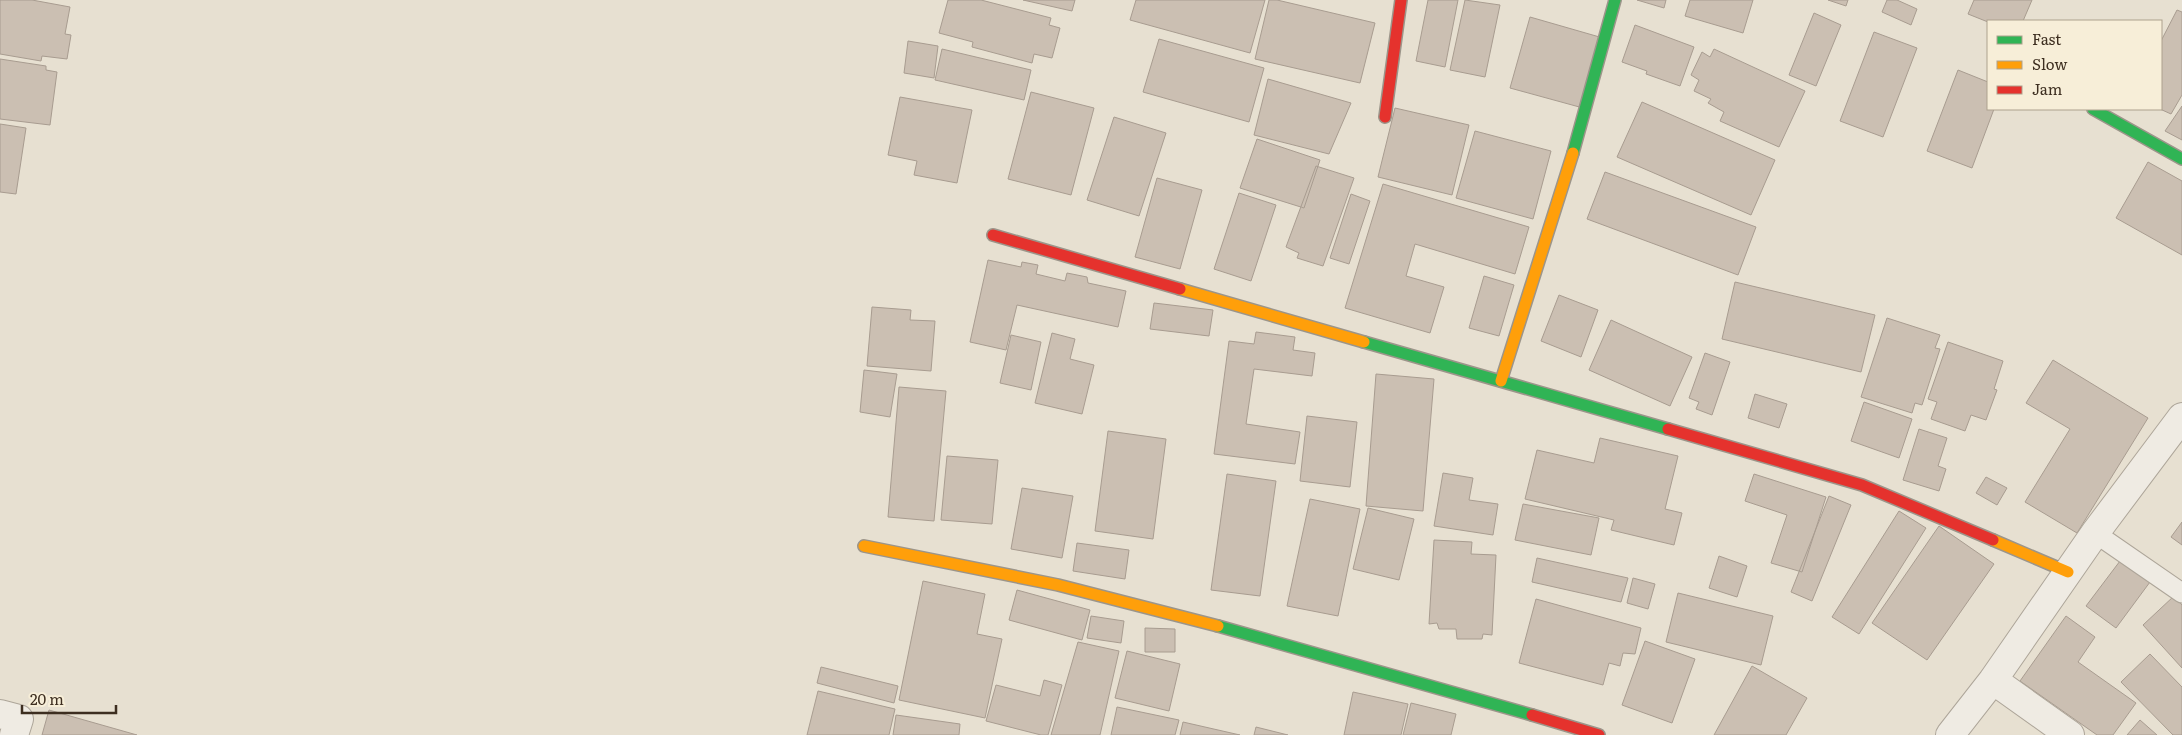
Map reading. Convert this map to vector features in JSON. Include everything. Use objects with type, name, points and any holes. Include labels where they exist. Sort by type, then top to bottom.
[{"type":"street","points":[[1385,117],[1401,0]]},
{"type":"street","points":[[1501,381],[1585,114],[1615,0]]},
{"type":"street","points":[[2095,110],[2182,159]]},
{"type":"street","points":[[993,235],[1862,486],[2068,572]]},
{"type":"street","points":[[1950,735],[1993,680],[2095,533],[2182,417]]},
{"type":"street","points":[[864,546],[1058,585],[1250,634],[1599,735]]},
{"type":"street","points":[[1993,680],[2070,735]]},
{"type":"street","points":[[0,714],[18,719],[14,735]]},
{"type":"lane","points":[[2095,533],[2182,593]]},
{"type":"building","points":[[0,0],[32,0],[70,7],[65,34],[71,35],[67,59],[42,56],[41,61],[0,54]]},
{"type":"building","points":[[948,0],[981,0],[1051,18],[1049,25],[1060,28],[1052,58],[1034,54],[1032,63],[972,47],[973,42],[939,33]]},
{"type":"building","points":[[1023,0],[1075,0],[1072,11]]},
{"type":"building","points":[[1136,0],[1265,0],[1250,53],[1130,20]]},
{"type":"building","points":[[1269,0],[1277,0],[1375,23],[1360,83],[1255,59]]},
{"type":"building","points":[[1428,0],[1458,0],[1445,67],[1416,61]]},
{"type":"building","points":[[1465,0],[1500,5],[1485,77],[1450,70]]},
{"type":"building","points":[[1637,0],[1666,0],[1664,8]]},
{"type":"building","points":[[1690,0],[1753,0],[1743,33],[1685,16]]},
{"type":"building","points":[[1828,0],[1848,0],[1846,6]]},
{"type":"building","points":[[1887,0],[1897,0],[1917,9],[1911,25],[1882,12]]},
{"type":"building","points":[[1974,0],[2032,0],[2023,20],[1987,20],[1987,22],[1968,14]]},
{"type":"building","points":[[2177,10],[2182,12],[2182,95],[2171,114],[2162,110],[2162,39]]},
{"type":"building","points":[[1814,13],[1841,25],[1816,86],[1789,75]]},
{"type":"building","points":[[1530,17],[1603,38],[1583,108],[1510,88]]},
{"type":"building","points":[[1635,25],[1694,47],[1680,86],[1646,74],[1647,71],[1622,62]]},
{"type":"building","points":[[1874,32],[1917,48],[1883,137],[1840,121]]},
{"type":"building","points":[[1159,39],[1264,68],[1249,122],[1143,92]]},
{"type":"building","points":[[908,41],[938,46],[934,78],[904,73]]},
{"type":"building","points":[[942,49],[1031,70],[1024,100],[935,80]]},
{"type":"building","points":[[1714,49],[1805,91],[1779,147],[1720,121],[1724,112],[1708,103],[1711,99],[1694,91],[1699,80],[1691,75],[1702,52],[1710,57]]},
{"type":"building","points":[[0,59],[46,66],[46,70],[57,72],[50,125],[0,119]]},
{"type":"building","points":[[1958,70],[1987,82],[1987,110],[1994,110],[1972,168],[1927,151]]},
{"type":"building","points":[[1268,79],[1351,103],[1329,154],[1254,135]]},
{"type":"building","points":[[1031,92],[1094,108],[1071,195],[1008,179]]},
{"type":"building","points":[[900,97],[972,110],[957,183],[914,175],[917,161],[888,155]]},
{"type":"building","points":[[1642,102],[1775,160],[1751,215],[1617,157]]},
{"type":"building","points":[[2182,106],[2182,140],[2165,131]]},
{"type":"building","points":[[1395,108],[1469,125],[1452,195],[1378,177]]},
{"type":"building","points":[[1114,117],[1166,133],[1139,216],[1087,200]]},
{"type":"building","points":[[0,124],[26,128],[16,194],[0,192]]},
{"type":"building","points":[[1475,131],[1551,151],[1533,219],[1456,198]]},
{"type":"building","points":[[1257,139],[1320,160],[1304,208],[1240,188]]},
{"type":"building","points":[[2148,162],[2182,181],[2182,255],[2116,218]]},
{"type":"building","points":[[1316,166],[1354,178],[1323,266],[1297,258],[1299,253],[1286,247]]},
{"type":"building","points":[[1605,172],[1756,227],[1738,275],[1587,219]]},
{"type":"building","points":[[1157,178],[1202,190],[1180,269],[1135,257]]},
{"type":"building","points":[[1383,184],[1529,227],[1515,274],[1415,244],[1406,276],[1444,287],[1430,333],[1345,308]]},
{"type":"building","points":[[1239,193],[1276,205],[1251,281],[1214,269]]},
{"type":"building","points":[[1351,194],[1370,201],[1349,264],[1330,258]]},
{"type":"building","points":[[988,260],[1021,267],[1022,262],[1038,265],[1036,274],[1065,281],[1067,273],[1087,277],[1088,283],[1126,291],[1118,327],[1017,305],[1006,350],[970,342]]},
{"type":"building","points":[[1484,276],[1514,285],[1499,336],[1469,328]]},
{"type":"building","points":[[1735,282],[1875,315],[1861,372],[1722,339]]},
{"type":"building","points":[[1559,295],[1598,310],[1581,357],[1541,341]]},
{"type":"building","points":[[1154,303],[1213,310],[1209,336],[1150,329]]},
{"type":"building","points":[[872,307],[911,310],[910,320],[935,321],[931,371],[867,366]]},
{"type":"building","points":[[1887,318],[1940,335],[1935,348],[1940,349],[1922,405],[1915,403],[1912,413],[1861,397]]},
{"type":"building","points":[[1611,320],[1692,357],[1670,406],[1589,370]]},
{"type":"building","points":[[1256,332],[1295,337],[1293,350],[1315,353],[1312,376],[1254,369],[1246,424],[1300,432],[1295,464],[1214,454],[1229,341],[1254,344]]},
{"type":"building","points":[[1052,333],[1075,339],[1070,359],[1094,365],[1082,414],[1035,403]]},
{"type":"building","points":[[1011,335],[1041,342],[1031,390],[1000,383]]},
{"type":"building","points":[[1948,342],[2003,361],[1994,389],[1997,390],[1986,420],[1971,415],[1965,431],[1931,419],[1937,402],[1928,399]]},
{"type":"building","points":[[1705,353],[1730,362],[1712,415],[1696,409],[1699,402],[1689,398]]},
{"type":"building","points":[[2053,360],[2148,418],[2077,533],[2025,502],[2070,429],[2026,403]]},
{"type":"building","points":[[864,370],[897,374],[890,417],[860,412]]},
{"type":"building","points":[[1376,374],[1434,379],[1423,511],[1366,506]]},
{"type":"building","points":[[899,387],[946,391],[934,521],[888,517]]},
{"type":"building","points":[[1755,394],[1787,404],[1779,428],[1748,418]]},
{"type":"building","points":[[1864,402],[1912,419],[1899,458],[1851,441]]},
{"type":"building","points":[[1307,416],[1357,422],[1350,487],[1300,481]]},
{"type":"building","points":[[1919,429],[1947,438],[1938,466],[1946,469],[1939,491],[1903,480]]},
{"type":"building","points":[[1108,431],[1166,439],[1153,539],[1095,531]]},
{"type":"building","points":[[1600,438],[1678,456],[1665,509],[1682,513],[1674,545],[1611,530],[1614,520],[1525,499],[1537,450],[1594,463]]},
{"type":"building","points":[[947,456],[998,460],[992,524],[941,520]]},
{"type":"building","points":[[1443,473],[1473,478],[1469,500],[1498,504],[1493,535],[1434,526]]},
{"type":"building","points":[[1227,474],[1276,481],[1260,596],[1211,590]]},
{"type":"building","points":[[1754,474],[1826,497],[1802,572],[1771,563],[1787,515],[1745,501]]},
{"type":"building","points":[[1986,477],[2007,488],[1997,505],[1976,493]]},
{"type":"building","points":[[1022,488],[1073,496],[1062,558],[1011,549]]},
{"type":"building","points":[[1829,496],[1851,505],[1812,601],[1791,592]]},
{"type":"building","points":[[1310,499],[1360,509],[1338,616],[1287,606]]},
{"type":"building","points":[[1523,504],[1599,518],[1591,555],[1515,540]]},
{"type":"building","points":[[1368,508],[1414,519],[1399,580],[1353,569]]},
{"type":"building","points":[[1899,511],[1926,528],[1859,634],[1832,617]]},
{"type":"building","points":[[2182,522],[2182,545],[2171,537]]},
{"type":"building","points":[[1939,526],[1994,564],[1927,660],[1872,623]]},
{"type":"building","points":[[1434,540],[1472,542],[1471,554],[1496,555],[1492,635],[1483,634],[1482,639],[1457,639],[1456,629],[1439,629],[1437,623],[1429,624]]},
{"type":"building","points":[[1077,543],[1129,550],[1125,579],[1073,571]]},
{"type":"building","points":[[1719,556],[1747,566],[1737,597],[1709,588]]},
{"type":"building","points":[[1537,558],[1628,578],[1621,602],[1532,582]]},
{"type":"building","points":[[2120,561],[2150,582],[2116,628],[2086,606]]},
{"type":"building","points":[[1633,578],[1655,584],[1648,609],[1627,603]]},
{"type":"building","points":[[923,581],[985,594],[977,634],[1002,639],[985,718],[899,700]]},
{"type":"building","points":[[1017,590],[1090,610],[1082,640],[1009,620]]},
{"type":"building","points":[[1678,593],[1773,616],[1761,665],[1666,642]]},
{"type":"building","points":[[2174,596],[2182,605],[2182,668],[2143,625]]},
{"type":"building","points":[[1536,599],[1641,628],[1635,654],[1623,653],[1620,666],[1609,663],[1603,685],[1519,663]]},
{"type":"building","points":[[1091,616],[1124,621],[1121,643],[1087,638]]},
{"type":"building","points":[[2066,616],[2095,637],[2078,662],[2136,703],[2113,735],[2097,735],[2020,681]]},
{"type":"building","points":[[1145,628],[1175,629],[1175,652],[1145,652]]},
{"type":"building","points":[[1645,641],[1695,659],[1672,723],[1622,705]]},
{"type":"building","points":[[1078,642],[1119,651],[1100,735],[1051,735]]},
{"type":"building","points":[[1127,651],[1180,664],[1169,711],[1115,698]]},
{"type":"building","points":[[2150,654],[2182,687],[2182,735],[2173,735],[2121,682]]},
{"type":"building","points":[[1752,666],[1807,698],[1786,735],[1714,735]]},
{"type":"building","points":[[821,667],[898,686],[894,703],[817,683]]},
{"type":"building","points":[[1044,680],[1062,685],[1048,735],[1041,735],[986,721],[996,685],[1040,696]]},
{"type":"building","points":[[818,691],[895,709],[889,735],[807,735]]},
{"type":"building","points":[[1353,692],[1408,704],[1401,735],[1344,735]]},
{"type":"building","points":[[1411,703],[1456,714],[1451,735],[1403,735]]},
{"type":"building","points":[[1117,707],[1179,720],[1175,735],[1111,735]]},
{"type":"building","points":[[49,710],[137,735],[42,735]]},
{"type":"building","points":[[896,715],[960,724],[959,735],[893,735]]},
{"type":"building","points":[[2140,720],[2157,735],[2127,735]]},
{"type":"building","points":[[1183,722],[1240,735],[1180,735]]},
{"type":"building","points":[[1256,727],[1288,735],[1254,735]]},
{"type":"traffic: fast","points":[[1573,153],[1615,0]]},
{"type":"traffic: fast","points":[[2095,110],[2182,159]]},
{"type":"traffic: fast","points":[[1364,342],[1668,429]]},
{"type":"traffic: fast","points":[[1218,626],[1532,715]]},
{"type":"traffic: slow","points":[[1501,381],[1573,153]]},
{"type":"traffic: slow","points":[[1180,289],[1364,342]]},
{"type":"traffic: slow","points":[[1993,540],[2068,572]]},
{"type":"traffic: slow","points":[[864,546],[1058,585],[1218,626]]},
{"type":"traffic: jam","points":[[1385,117],[1401,0]]},
{"type":"traffic: jam","points":[[993,235],[1180,289]]},
{"type":"traffic: jam","points":[[1668,429],[1862,485],[1993,540]]},
{"type":"traffic: jam","points":[[1532,715],[1599,735]]}]
